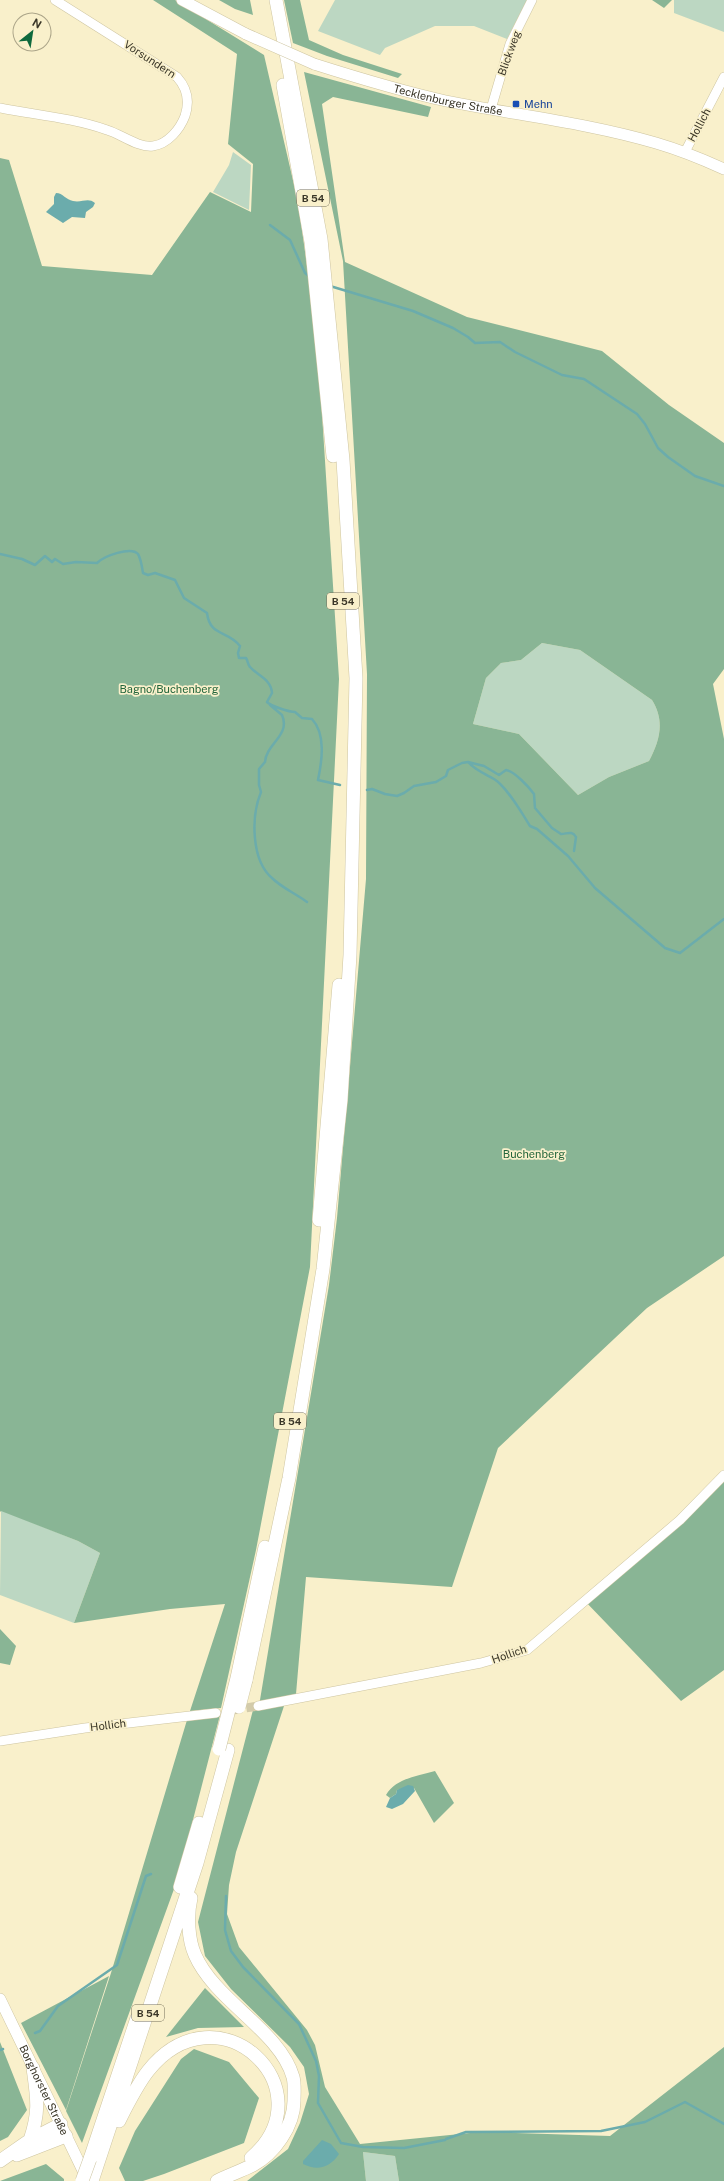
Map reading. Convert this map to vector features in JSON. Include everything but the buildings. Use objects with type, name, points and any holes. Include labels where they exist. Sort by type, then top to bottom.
[{"type":"highway","name":"B 54","points":[[241,1679],[281,1478],[315,1266],[342,955],[349,678],[334,461],[311,242],[268,0]]},
{"type":"highway","name":"B 54","points":[[82,2181],[94,2162],[197,1863],[289,1478],[323,1268],[341,1100],[350,955],[356,686],[343,460],[321,239],[276,0]]},
{"type":"highway","name":"B 54","points":[[92,2181],[94,2162],[224,1749]]},
{"type":"highway","points":[[197,1863],[189,1905],[191,1942],[195,1955],[212,1983],[271,2041],[281,2055],[293,2077],[294,2105],[291,2120],[283,2136],[272,2150],[254,2164],[217,2181]]},
{"type":"highway","points":[[94,2162],[148,2071],[161,2058],[177,2047],[197,2038],[226,2038],[241,2044],[256,2056],[268,2069],[277,2093],[278,2112],[271,2133],[254,2156],[233,2173]]},
{"type":"highway","points":[[30,2140],[36,2123],[38,2106],[32,2068]]},
{"type":"highway","points":[[0,2162],[30,2140],[64,2130]]},
{"type":"highway","points":[[0,2162],[64,2130]]},
{"type":"main road","name":"Tecklenburger Straße","points":[[182,0],[246,34],[314,64],[378,85],[490,109],[586,127],[655,143],[685,152],[724,169]]},
{"type":"main road","name":"Borghorster Straße","points":[[0,1999],[32,2068],[88,2181]]},
{"type":"street","name":"Vorsundern","points":[[0,108],[87,123],[119,134],[141,145],[153,146],[167,140],[182,123],[187,109],[187,96],[185,85],[177,76],[55,0]]},
{"type":"street","name":"Blickweg","points":[[490,109],[510,44],[532,0]]},
{"type":"street","name":"Hollich","points":[[685,152],[724,77]]},
{"type":"street","name":"Hollich","points":[[258,1706],[481,1663],[527,1650],[680,1520],[724,1476]]},
{"type":"street","name":"Hollich","points":[[0,1741],[85,1728],[216,1713]]},
{"type":"green space","name":"Bagno/Buchenberg","points":[[153,0],[175,0],[264,55],[298,202],[317,336],[339,679],[310,1267],[256,1550],[221,1708],[190,1711],[225,1604],[170,1609],[74,1623],[100,1553],[78,1541],[1,1511],[0,1512],[0,158],[9,160],[42,266],[152,275],[210,192],[251,212],[253,164],[228,144],[237,54]]},
{"type":"green space","points":[[219,0],[250,0],[253,15],[235,9]]},
{"type":"green space","points":[[284,0],[300,0],[309,40],[343,55],[402,74],[398,78],[327,56],[293,43]]},
{"type":"green space","points":[[335,0],[527,0],[507,39],[474,26],[435,26],[385,48],[380,55],[318,31]]},
{"type":"green space","points":[[652,0],[672,0],[664,8]]},
{"type":"green space","points":[[674,0],[724,0],[724,32],[674,13]]},
{"type":"green space","name":"Buchenberg","points":[[304,72],[431,107],[428,117],[333,97],[322,104],[345,262],[467,317],[602,351],[669,405],[724,443],[724,669],[713,684],[724,739],[724,1256],[647,1308],[498,1448],[452,1587],[306,1577],[296,1694],[259,1706],[329,1285],[337,1218],[366,879],[367,674],[343,261]],"holes":[[[542,643],[580,650],[652,700],[659,715],[660,730],[656,746],[649,761],[609,777],[578,795],[519,734],[473,724],[486,678],[501,663],[521,660]]]},
{"type":"green space","points":[[233,152],[251,165],[249,210],[213,192],[229,165]]},
{"type":"green space","points":[[542,643],[580,650],[652,700],[659,715],[660,730],[656,746],[649,761],[609,777],[578,795],[519,734],[473,724],[486,678],[501,663],[521,660]]},
{"type":"green space","points":[[724,1475],[724,1670],[681,1701],[583,1599],[680,1520]]},
{"type":"green space","points":[[1,1510],[78,1541],[100,1553],[74,1623],[0,1595]]},
{"type":"green space","points":[[0,1629],[16,1646],[10,1665],[0,1663]]},
{"type":"green space","points":[[284,1706],[236,1852],[229,1885],[227,1914],[239,1947],[307,2030],[315,2045],[325,2087],[360,2144],[480,2132],[610,2136],[724,2047],[724,2181],[399,2181],[395,2156],[363,2152],[366,2181],[247,2181],[288,2149],[300,2123],[309,2094],[304,2067],[290,2047],[231,1989],[205,1956],[198,1922],[253,1710]]},
{"type":"green space","points":[[220,1715],[178,1878],[82,2143],[66,2111],[111,1973],[187,1720]]},
{"type":"green space","points":[[435,1771],[454,1803],[434,1823],[414,1788],[397,1790],[396,1794],[390,1798],[386,1795],[390,1789],[401,1781]]},
{"type":"green space","points":[[109,1976],[66,2110],[21,2023]]},
{"type":"green space","points":[[205,1988],[244,2027],[198,2028],[166,2037]]},
{"type":"green space","points":[[0,2042],[27,2110],[8,2137],[0,2141]]},
{"type":"green space","points":[[194,2049],[229,2062],[259,2098],[244,2143],[143,2181],[125,2181],[119,2168],[135,2131],[181,2059]]},
{"type":"green space","points":[[363,2152],[395,2156],[399,2181],[366,2181]]},
{"type":"green space","points":[[46,2164],[64,2179],[64,2181],[0,2181]]},
{"type":"water","points":[[56,193],[61,194],[73,201],[90,200],[95,203],[93,207],[86,212],[85,218],[72,217],[63,223],[46,212],[54,204],[54,197]]},
{"type":"water","points":[[408,1785],[413,1786],[415,1791],[403,1804],[392,1809],[386,1807],[390,1798],[396,1794],[397,1790]]},
{"type":"water","points":[[322,2140],[331,2144],[339,2154],[332,2162],[323,2167],[318,2168],[303,2164],[303,2161]]},
{"type":"waterway","points":[[270,225],[290,240],[305,273],[309,276]]},
{"type":"waterway","points":[[330,286],[413,311],[453,328],[475,343],[500,342],[515,352],[562,375],[584,379],[637,414],[645,424],[658,448],[668,457],[695,476],[724,486]]},
{"type":"waterway","points":[[0,554],[22,559],[35,565],[45,556],[52,562],[55,559],[63,564],[76,562],[97,563],[111,555],[124,551],[135,552],[138,554],[143,573],[148,575],[155,573],[175,580],[184,598],[207,613],[212,626],[216,630],[230,637],[240,646],[238,653],[239,658],[246,658],[250,667],[264,678],[271,688],[272,693],[267,702],[280,708],[295,712],[302,718],[312,719],[319,732],[322,748],[318,780],[340,785]]},
{"type":"waterway","points":[[270,705],[282,715],[284,722],[281,734],[269,750],[265,762],[259,769],[259,785],[261,792],[255,825],[257,849],[265,870],[272,878],[280,885],[307,902]]},
{"type":"waterway","points":[[468,762],[484,766],[499,775],[506,770],[517,776],[534,794],[535,808],[552,828],[561,834],[571,833],[576,837],[574,851]]},
{"type":"waterway","points":[[367,790],[372,789],[385,794],[397,796],[414,786],[436,782],[446,776],[448,770],[462,763],[468,762],[477,770],[499,783],[514,801],[530,826],[537,829],[568,856],[595,888],[665,948],[680,953],[724,919]]},
{"type":"waterway","points":[[35,2033],[40,2031],[58,2006],[117,1965],[146,1876],[151,1874]]},
{"type":"waterway","points":[[226,1896],[225,1930],[231,1951],[243,1967],[299,2024],[316,2061],[319,2076],[318,2103],[341,2143],[363,2147],[404,2148],[445,2140]]},
{"type":"waterway","points":[[446,2139],[466,2132],[601,2131],[645,2122],[685,2102],[724,2124]]},
{"type":"tunnel","points":[[233,1710],[258,1706]]},
{"type":"place","name":"Mehn","points":[[516,104]]}]
